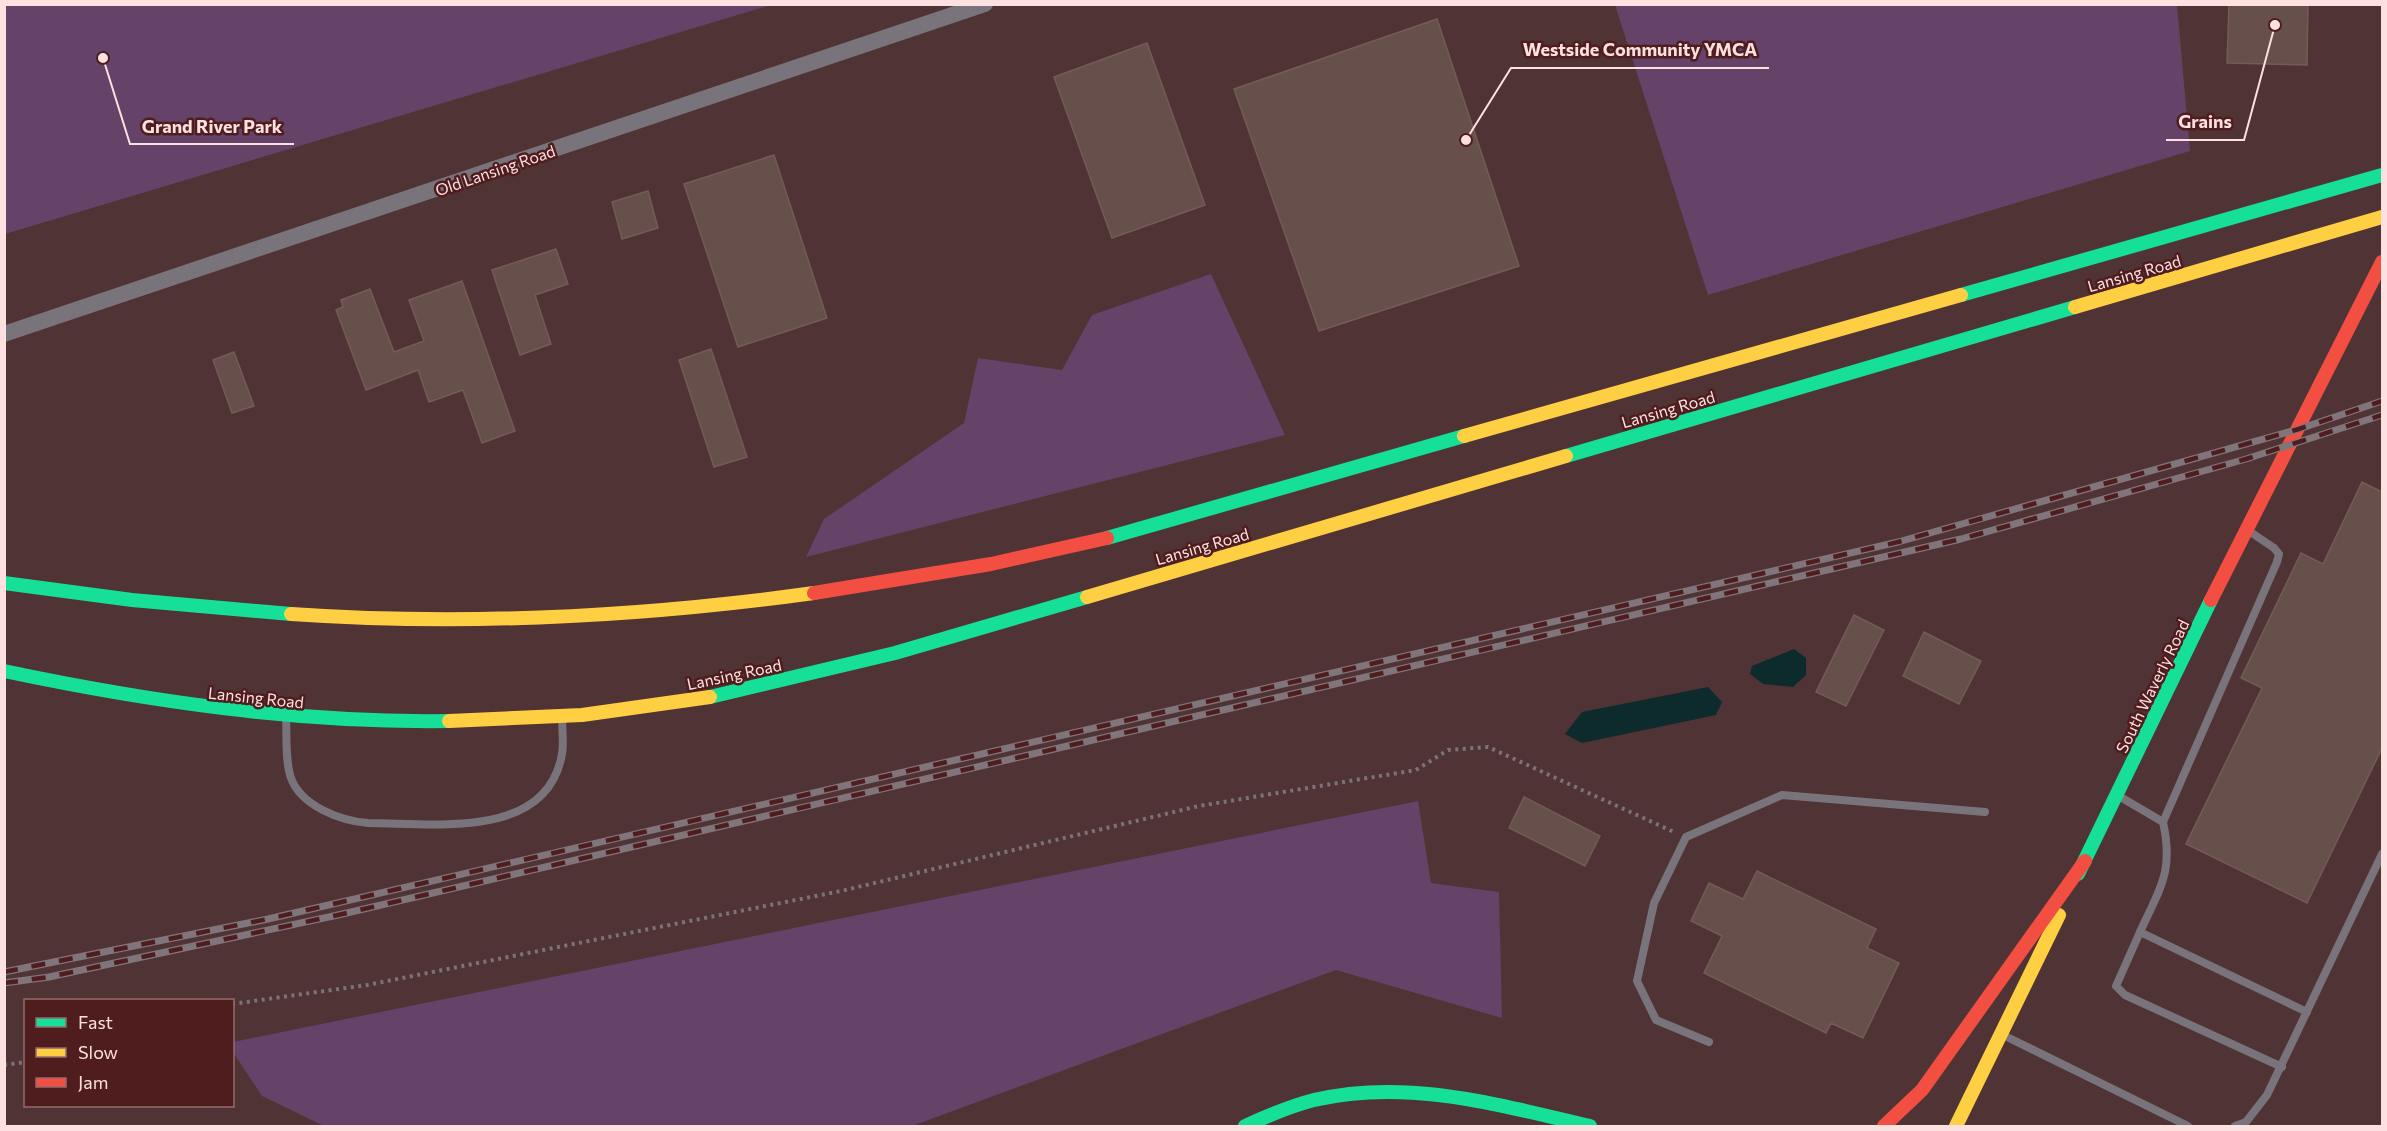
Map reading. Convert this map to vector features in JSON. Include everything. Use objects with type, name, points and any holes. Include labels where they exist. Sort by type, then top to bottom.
[{"type":"main road","name":"Lansing Road","points":[[4,583],[210,609],[302,616],[517,621],[676,609],[905,580],[994,565],[1086,544],[2382,175]]},
{"type":"main road","name":"Lansing Road","points":[[4,671],[118,695],[223,711],[363,722],[562,717],[667,705],[736,692],[895,653],[2382,217]]},
{"type":"main road","name":"South Waverly Road","points":[[1956,1126],[2246,530],[2382,262]]},
{"type":"main road","points":[[1884,1126],[1910,1105],[1926,1084],[2085,861]]},
{"type":"main road","points":[[1245,1126],[1316,1099],[1400,1091],[1462,1098],[1590,1126]]},
{"type":"street","name":"Old Lansing Road","points":[[4,334],[985,4]]},
{"type":"lane","points":[[2246,530],[2274,548],[2278,554],[2277,562],[2163,822],[2167,841],[2168,870],[2116,986],[2126,995],[2282,1067]]},
{"type":"lane","points":[[286,717],[291,777],[299,791],[333,816],[350,822],[368,823],[481,823],[512,815],[532,805],[550,786],[558,769],[562,753],[562,717]]},
{"type":"lane","points":[[1709,1042],[1656,1020],[1637,981],[1654,903],[1686,837],[1782,795],[1985,812]]},
{"type":"lane","points":[[2116,795],[2163,822]]},
{"type":"lane","points":[[2235,1126],[2246,1122],[2267,1095],[2382,854]]},
{"type":"lane","points":[[2140,932],[2307,1012]]},
{"type":"lane","points":[[2002,1035],[2188,1126]]},
{"type":"path","points":[[234,1004],[367,985],[841,891],[1199,806],[1416,770],[1448,750],[1488,747],[1686,837]]},
{"type":"path","points":[[4,1065],[24,1062]]},
{"type":"shaded area","points":[[5,4],[771,4],[771,5],[5,234]]},
{"type":"shaded area","points":[[1615,5],[2177,5],[2190,151],[1708,295]]},
{"type":"shaded area","points":[[1211,274],[1285,435],[806,557],[824,519],[964,423],[978,358],[1062,370],[1092,315]]},
{"type":"shaded area","points":[[1418,801],[1431,883],[1499,892],[1502,1018],[1336,970],[912,1126],[324,1126],[262,1096],[234,1054],[234,1042]]},
{"type":"water","points":[[1794,649],[1806,658],[1806,675],[1793,687],[1763,684],[1750,674],[1752,666]]},
{"type":"water","points":[[1708,687],[1722,702],[1716,715],[1582,743],[1565,734],[1582,712]]},
{"type":"building","points":[[2229,4],[2308,4],[2307,65],[2227,63]]},
{"type":"building","points":[[1437,19],[1519,266],[1319,331],[1234,89]]},
{"type":"building","points":[[1147,43],[1205,205],[1112,238],[1054,77]]},
{"type":"building","points":[[774,155],[827,318],[738,347],[684,184]]},
{"type":"building","points":[[648,191],[658,228],[622,239],[612,202]]},
{"type":"building","points":[[556,249],[568,284],[535,295],[551,344],[520,355],[492,270]]},
{"type":"building","points":[[462,281],[515,431],[482,443],[463,390],[429,402],[418,370],[366,390],[336,310],[343,307],[341,300],[370,289],[394,352],[424,341],[409,300]]},
{"type":"building","points":[[711,349],[747,457],[714,467],[679,360]]},
{"type":"building","points":[[234,352],[254,406],[232,413],[213,360]]},
{"type":"building","points":[[2362,482],[2382,492],[2382,748],[2307,903],[2186,844],[2262,688],[2241,678],[2301,553],[2323,564]]},
{"type":"building","points":[[1854,615],[1884,630],[1846,706],[1816,692]]},
{"type":"building","points":[[1924,632],[1981,661],[1959,704],[1903,676]]},
{"type":"building","points":[[1524,797],[1600,836],[1585,866],[1509,828]]},
{"type":"building","points":[[1757,871],[1876,929],[1867,948],[1899,963],[1863,1038],[1831,1023],[1826,1033],[1704,973],[1722,936],[1691,921],[1709,883],[1743,899]]},
{"type":"railway","points":[[4,972],[268,919],[1898,542],[2299,429],[2382,401]]},
{"type":"railway","points":[[4,983],[49,977],[338,915],[1961,539],[2246,459],[2382,415]]},
{"type":"traffic: fast","points":[[1961,295],[2382,175]]},
{"type":"traffic: fast","points":[[1566,456],[2075,307]]},
{"type":"traffic: fast","points":[[1107,538],[1464,436]]},
{"type":"traffic: fast","points":[[4,583],[132,600],[291,614]]},
{"type":"traffic: fast","points":[[710,697],[895,653],[1087,597]]},
{"type":"traffic: fast","points":[[2078,874],[2211,600]]},
{"type":"traffic: fast","points":[[4,671],[114,692],[225,708],[336,718],[449,721]]},
{"type":"traffic: fast","points":[[1245,1126],[1287,1108],[1314,1100],[1349,1094],[1384,1092],[1453,1097],[1590,1126]]},
{"type":"traffic: slow","points":[[2075,307],[2382,217]]},
{"type":"traffic: slow","points":[[1464,436],[1961,295]]},
{"type":"traffic: slow","points":[[1087,597],[1566,456]]},
{"type":"traffic: slow","points":[[291,614],[422,619],[552,617],[683,608],[814,593]]},
{"type":"traffic: slow","points":[[449,721],[582,715],[710,697]]},
{"type":"traffic: slow","points":[[1956,1126],[2059,915]]},
{"type":"traffic: jam","points":[[2211,600],[2382,262]]},
{"type":"traffic: jam","points":[[814,593],[991,564],[1107,538]]},
{"type":"traffic: jam","points":[[1884,1126],[1922,1090],[2085,861]]},
{"type":"place","name":"Grains","points":[[2275,25]]},
{"type":"place","name":"Grand River Park","points":[[103,58]]},
{"type":"place","name":"Westside Community YMCA","points":[[1466,140]]}]
